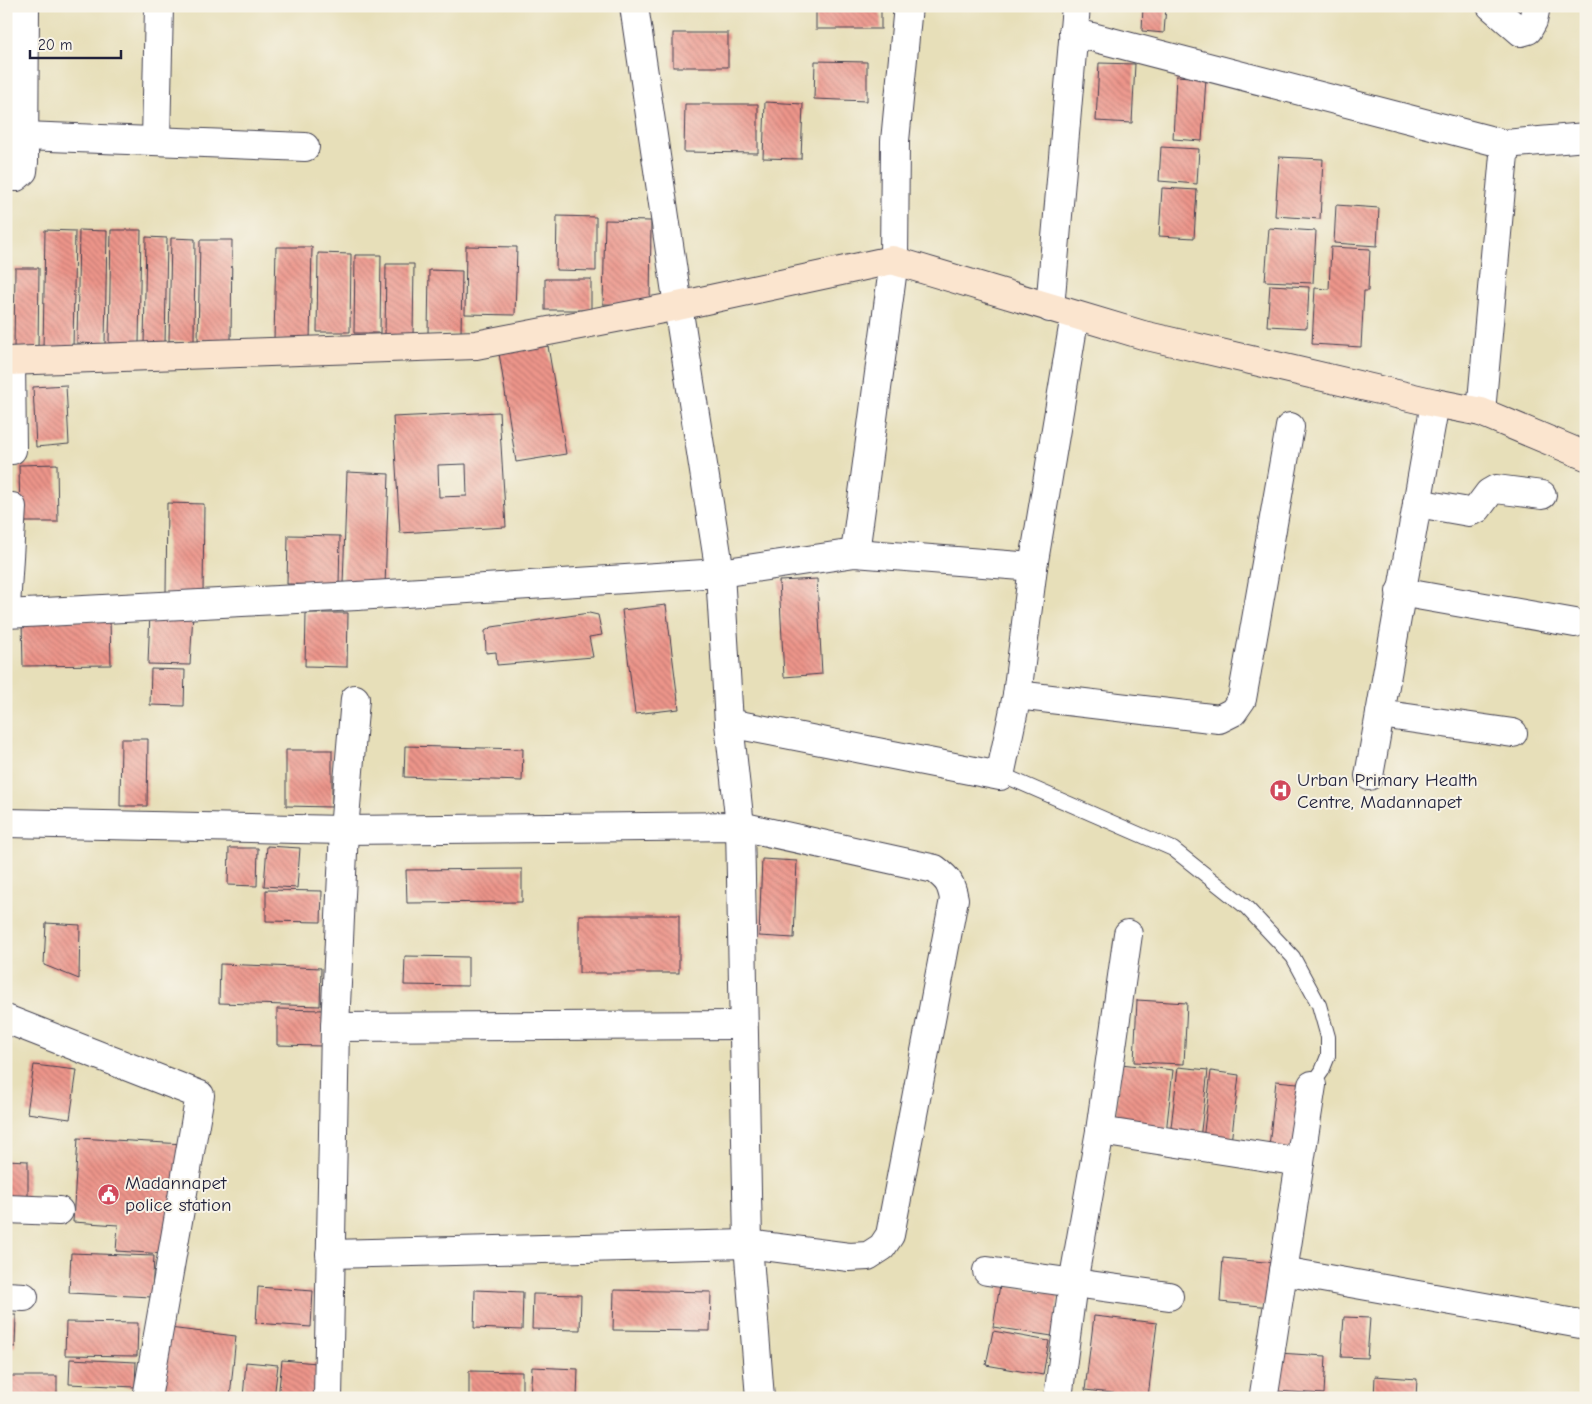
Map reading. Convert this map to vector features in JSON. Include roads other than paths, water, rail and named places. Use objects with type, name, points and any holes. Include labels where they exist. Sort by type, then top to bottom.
[{"type":"street","points":[[6,177],[16,177],[23,171],[24,162],[25,6]]},
{"type":"street","points":[[156,140],[159,6]]},
{"type":"street","points":[[634,6],[720,573],[729,723],[740,826],[742,1025],[748,1244],[760,1398]]},
{"type":"street","points":[[855,553],[894,261],[895,141],[908,6]]},
{"type":"street","points":[[1491,6],[1521,32],[1528,30],[1533,21],[1536,6]]},
{"type":"street","points":[[729,723],[1000,776],[1016,695],[1033,567],[1062,311],[1075,19],[1505,144],[1586,136]]},
{"type":"street","points":[[24,136],[305,147]]},
{"type":"street","points":[[1480,412],[1505,144]]},
{"type":"street","points":[[12,450],[9,361],[476,345],[678,306],[894,261],[1142,335],[1480,412],[1586,456]]},
{"type":"street","points":[[1368,776],[1435,403]]},
{"type":"street","points":[[1016,695],[1219,719],[1233,712],[1242,699],[1290,427]]},
{"type":"street","points":[[1417,503],[1468,512],[1477,509],[1489,493],[1496,489],[1542,495]]},
{"type":"street","points":[[6,608],[12,506]]},
{"type":"street","points":[[6,614],[367,595],[720,573],[855,553],[1033,567]]},
{"type":"street","points":[[1400,592],[1575,623]]},
{"type":"street","points":[[328,1398],[334,1027],[344,830],[355,699]]},
{"type":"street","points":[[1380,714],[1513,733]]},
{"type":"street","points":[[6,823],[344,830],[740,826],[935,869],[946,878],[951,886],[954,899],[890,1235],[882,1247],[868,1256],[848,1257],[748,1244],[330,1254]]},
{"type":"street","points":[[1058,1398],[1073,1283],[1100,1131],[1128,934]]},
{"type":"street","points":[[6,1019],[200,1095],[147,1398]]},
{"type":"street","points":[[334,1027],[742,1025]]},
{"type":"street","points":[[1264,1394],[1312,1085]]},
{"type":"street","points":[[1100,1131],[1300,1162]]},
{"type":"street","points":[[6,1209],[59,1212]]},
{"type":"street","points":[[986,1271],[1169,1296]]},
{"type":"street","points":[[1284,1271],[1586,1325]]},
{"type":"lane","points":[[1000,776],[1012,779],[1172,849],[1246,907],[1293,957],[1319,1005],[1328,1037],[1328,1056],[1322,1071],[1312,1085]]},
{"type":"place","name":"Urban Primary Health Centre, Madannapet","points":[[1281,791]]},
{"type":"place","name":"Madannapet police station","points":[[109,1194]]}]
